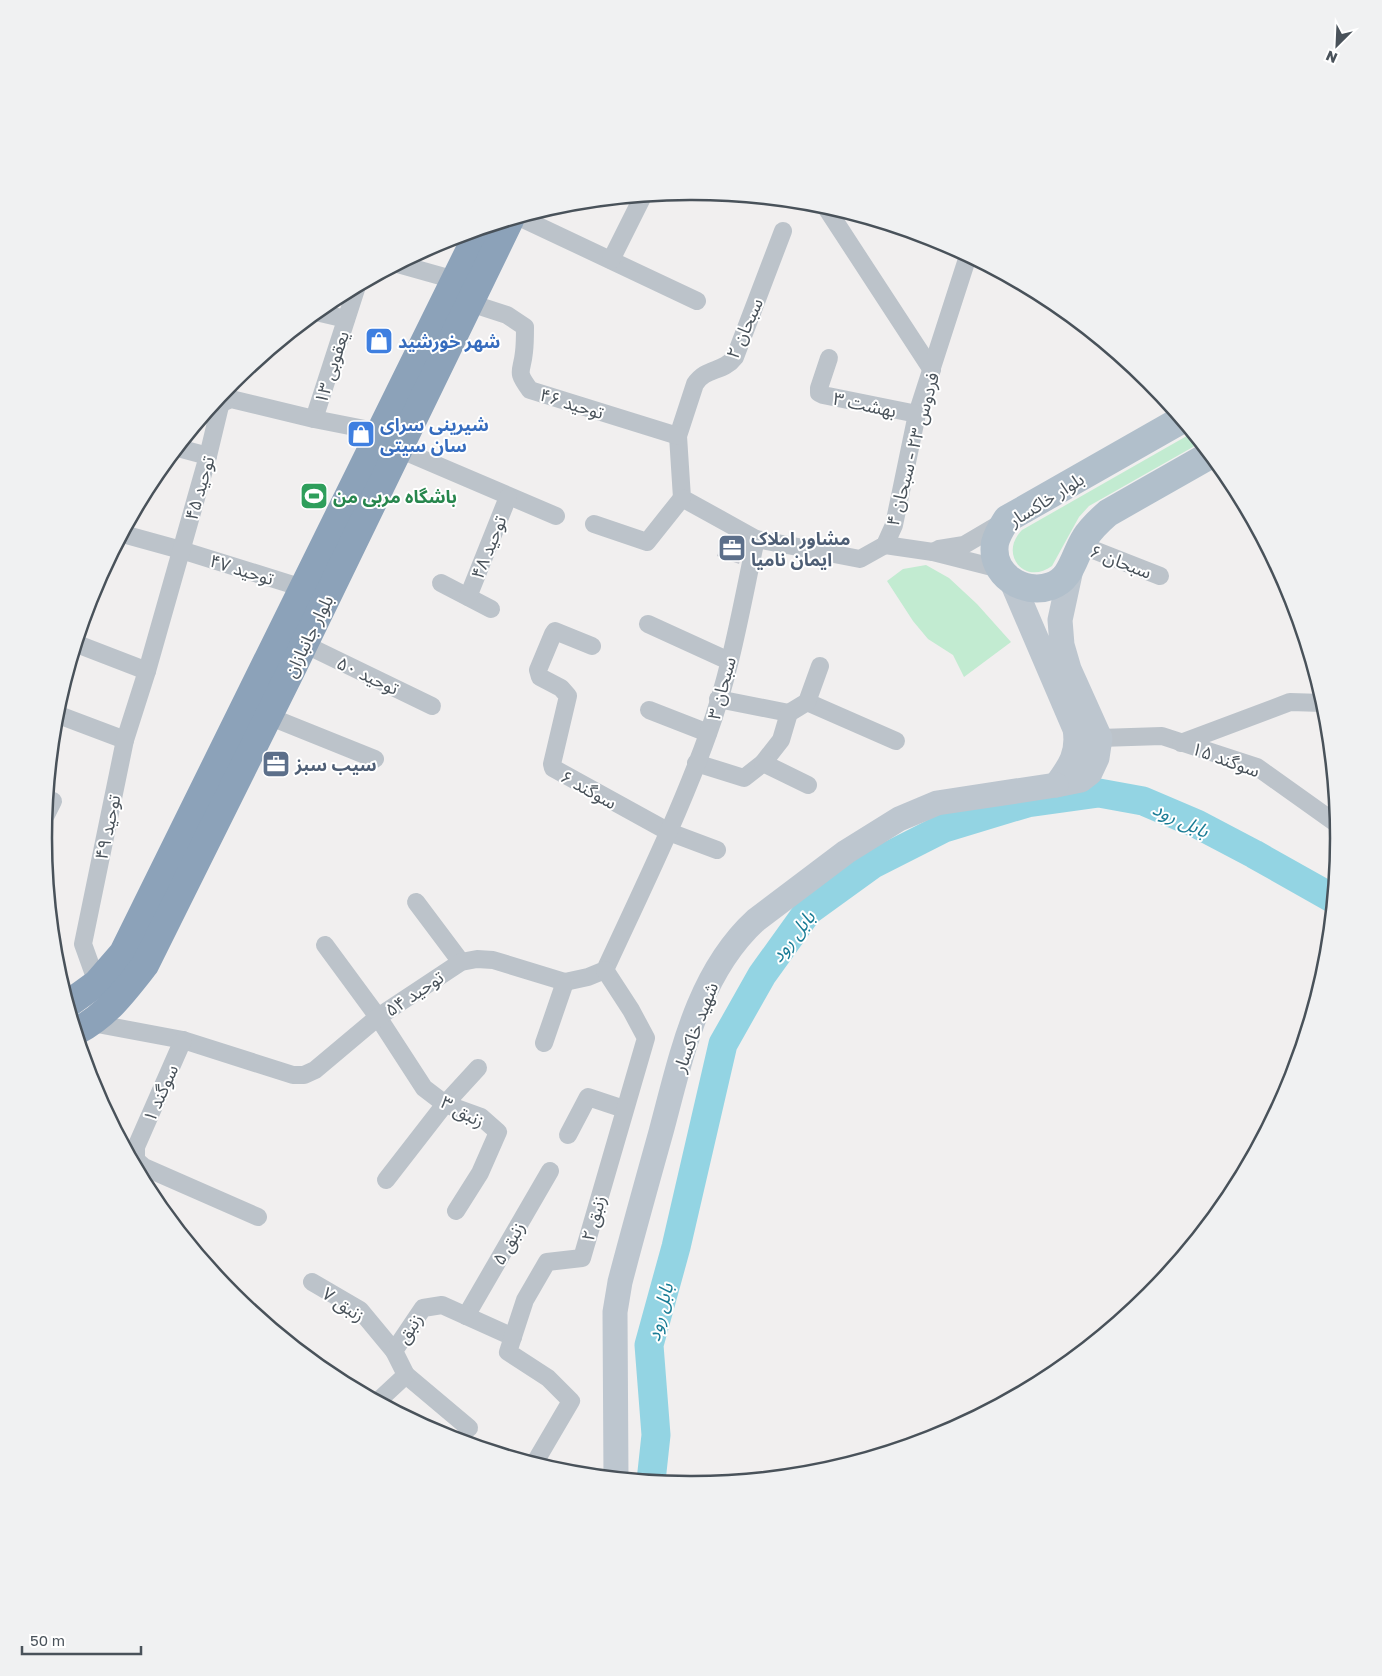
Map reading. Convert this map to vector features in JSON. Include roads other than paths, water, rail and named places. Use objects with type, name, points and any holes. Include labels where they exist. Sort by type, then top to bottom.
[{"type":"highway","name":"بلوار جانبازان","points":[[73,1000],[97,983],[123,953],[303,588],[470,303],[507,227]]},
{"type":"highway","name":"بلوار جانبازان","points":[[84,1027],[119,999],[145,965],[304,644],[455,280],[476,237]]},
{"type":"main road","name":"بلوار خاکسار","points":[[1006,575],[996,559],[995,544],[999,531],[1008,519],[1176,423]]},
{"type":"main road","points":[[1006,575],[1025,588],[1039,589],[1052,586],[1063,579],[1091,531],[1108,513],[1204,458]]},
{"type":"main road","points":[[1076,557],[1060,620],[1062,645],[1069,669],[1100,738]]},
{"type":"main road","points":[[1006,575],[1075,729],[1077,742],[1074,757],[1056,785]]},
{"type":"main road","name":"شهید خاکسار","points":[[616,1472],[615,1312],[620,1282],[684,1048],[700,1004],[725,958],[745,930],[756,920],[846,852],[899,819],[937,804],[964,798],[1081,780],[1090,773],[1096,758],[1100,738]]},
{"type":"street","points":[[611,260],[640,202]]},
{"type":"street","points":[[831,215],[932,370]]},
{"type":"street","points":[[527,221],[697,301]]},
{"type":"street","name":"سبحان ۲","points":[[678,436],[695,384],[700,377],[727,366],[735,357],[783,231]]},
{"type":"street","name":"فردوس ۲۳ - سبحان ۴","points":[[682,498],[756,539],[860,558],[885,545],[894,525],[917,414],[966,262]]},
{"type":"street","points":[[406,266],[455,280]]},
{"type":"street","name":"یعقوبی ۱۳","points":[[314,419],[354,296]]},
{"type":"street","name":"توحید ۴۶","points":[[470,303],[507,315],[525,327],[524,353],[520,366],[521,378],[530,390],[678,436]]},
{"type":"street","points":[[326,314],[346,319]]},
{"type":"street","name":"بهشت ۳","points":[[829,358],[819,393],[917,414]]},
{"type":"street","name":"توحید ۴۵","points":[[227,401],[231,399],[389,440]]},
{"type":"street","name":"توحید ۴۵","points":[[147,671],[208,456],[219,408]]},
{"type":"street","points":[[594,524],[647,542],[682,498],[678,436]]},
{"type":"street","name":"توحید ۴۸","points":[[389,440],[508,497],[556,516]]},
{"type":"street","points":[[184,450],[208,456]]},
{"type":"street","name":"توحید ۴۸","points":[[468,597],[508,497]]},
{"type":"street","points":[[933,552],[939,549],[964,545],[1008,519]]},
{"type":"street","name":"توحید ۴۷","points":[[129,536],[303,588]]},
{"type":"street","name":"سبحان ۳","points":[[669,832],[708,732],[718,699],[729,661],[756,539]]},
{"type":"street","points":[[885,545],[933,552],[1006,575]]},
{"type":"street","name":"سبحان ۶","points":[[1076,557],[1160,576]]},
{"type":"street","points":[[441,583],[491,609]]},
{"type":"street","points":[[648,624],[729,661]]},
{"type":"street","name":"سوگند ۶","points":[[592,646],[555,631],[538,670],[540,677],[561,688],[568,696],[552,764],[553,768],[669,832]]},
{"type":"street","name":"توحید ۵۰","points":[[304,644],[432,706]]},
{"type":"street","points":[[82,646],[147,671]]},
{"type":"street","points":[[696,763],[744,778],[763,763],[781,740],[789,713],[807,702],[820,666]]},
{"type":"street","name":"توحید ۴۹","points":[[97,983],[83,944],[125,740],[147,671]]},
{"type":"street","points":[[718,699],[789,713]]},
{"type":"street","points":[[807,702],[896,741]]},
{"type":"street","points":[[1181,743],[1290,702],[1315,703]]},
{"type":"street","points":[[649,710],[708,732]]},
{"type":"street","points":[[268,716],[375,759]]},
{"type":"street","points":[[64,717],[125,740]]},
{"type":"street","name":"سوگند ۱۵","points":[[1100,738],[1162,736],[1257,768],[1329,818]]},
{"type":"street","points":[[763,763],[808,785]]},
{"type":"street","points":[[605,970],[669,832],[718,850]]},
{"type":"street","points":[[416,902],[461,962]]},
{"type":"street","name":"زنبق ۳","points":[[325,945],[378,1017],[424,1088],[445,1104],[481,1116],[498,1132],[480,1174],[456,1211]]},
{"type":"street","name":"توحید ۵۴","points":[[84,1027],[183,1040],[293,1075],[304,1075],[315,1070],[378,1017],[461,962],[477,959],[493,960],[565,982],[588,977],[605,970]]},
{"type":"street","name":"زنبق ۲","points":[[538,1458],[571,1401],[548,1378],[508,1352],[525,1300],[547,1262],[582,1258],[646,1038],[631,1010],[605,970]]},
{"type":"street","points":[[544,1043],[565,982]]},
{"type":"street","name":"سوگند ۱","points":[[136,1153],[136,1147],[183,1040]]},
{"type":"street","points":[[386,1180],[445,1104],[478,1068]]},
{"type":"street","points":[[568,1135],[588,1097],[624,1109]]},
{"type":"street","name":"سوگند ۱","points":[[144,1167],[258,1217]]},
{"type":"street","name":"زنبق ۵","points":[[466,1316],[550,1171]]},
{"type":"street","name":"زنبق ۷","points":[[312,1282],[360,1310],[394,1351]]},
{"type":"street","name":"زنبق","points":[[406,1375],[394,1351],[423,1308],[442,1305],[513,1337]]},
{"type":"street","points":[[383,1397],[406,1375],[469,1428]]},
{"type":"waterway","name":"بابل رود","points":[[652,1475],[656,1435],[649,1345],[676,1247],[723,1044],[762,975],[808,911],[873,864],[944,828],[1027,803],[1099,793],[1143,801],[1197,824],[1327,895]]},
{"type":"place","name":"شهر خورشید","points":[[379,341]]},
{"type":"place","name":"شیرینی سرای سان سیتی","points":[[361,434]]},
{"type":"place","name":"باشگاه مربی من","points":[[314,496]]},
{"type":"place","name":"مشاور املاک ایمان نامیا","points":[[732,548]]},
{"type":"place","name":"سیب سبز","points":[[276,764]]}]
